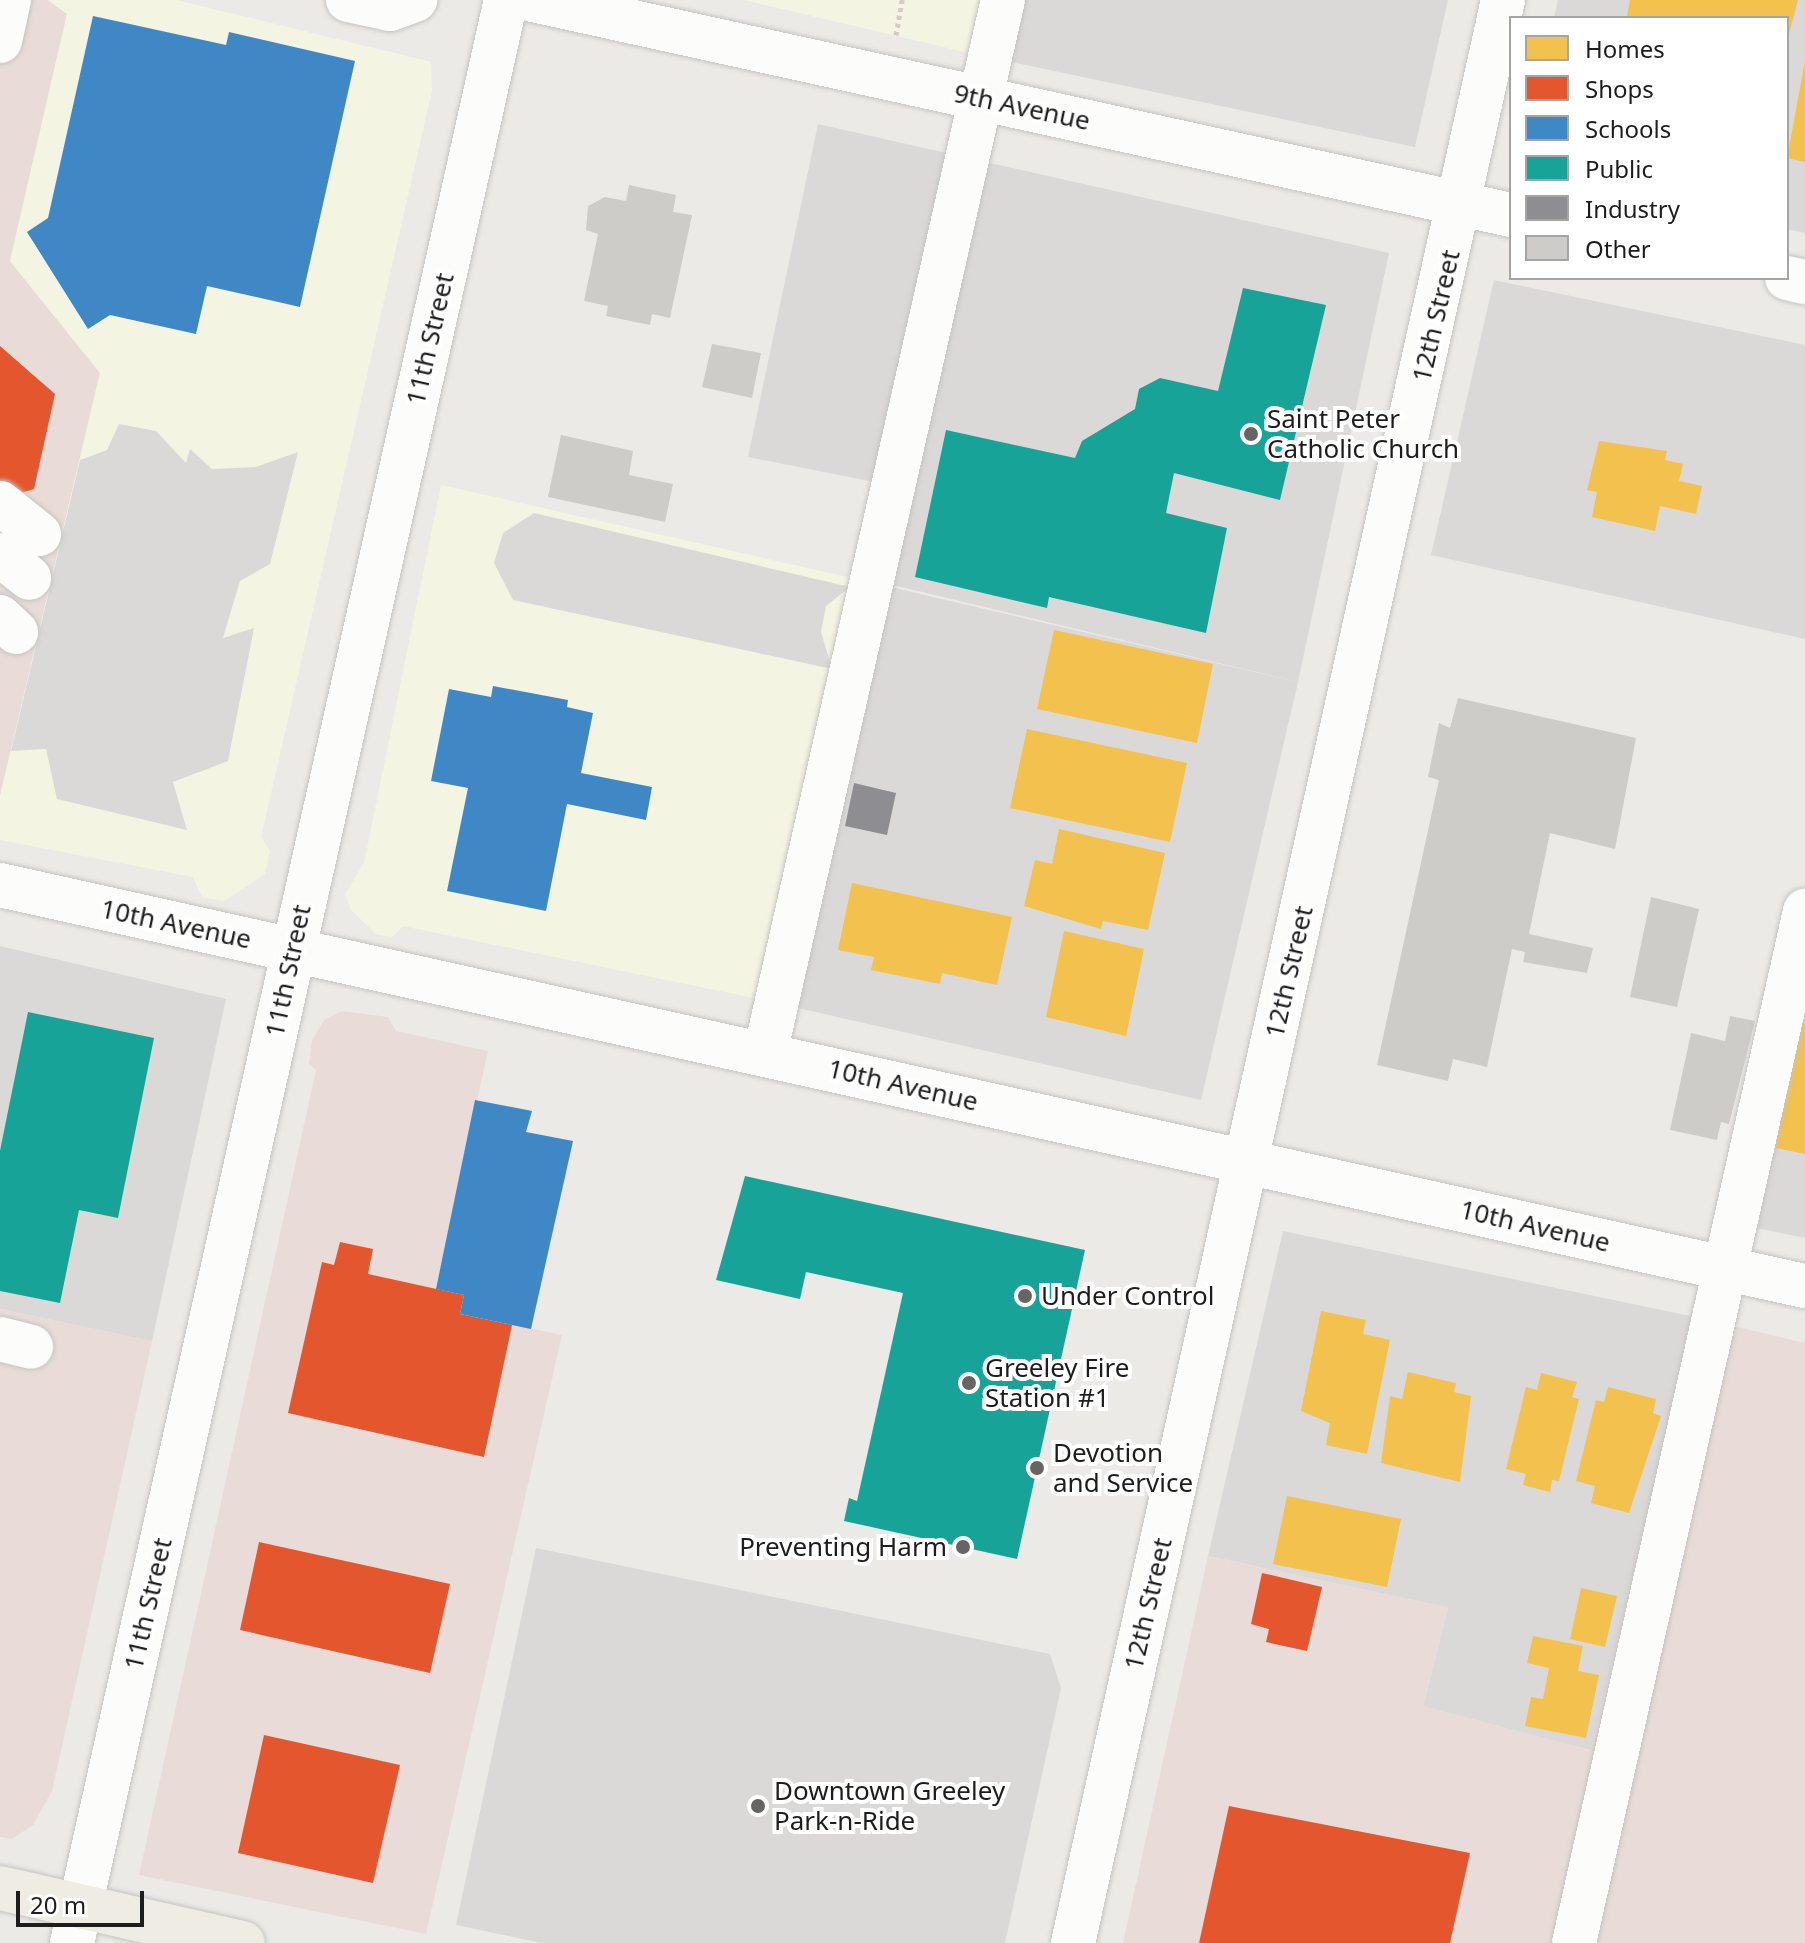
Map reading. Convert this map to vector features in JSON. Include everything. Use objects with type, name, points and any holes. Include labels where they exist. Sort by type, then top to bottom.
[{"type":"main road","points":[[0,1888],[76,1925],[236,1942]]},
{"type":"street","points":[[0,41],[9,0]]},
{"type":"street","points":[[348,0],[390,9],[415,0]]},
{"type":"street","name":"11th Street","points":[[76,1925],[506,0]]},
{"type":"street","name":"9th Avenue","points":[[533,0],[1509,215]]},
{"type":"street","points":[[765,1054],[1003,0]]},
{"type":"street","name":"12th Street","points":[[1073,1943],[1461,204],[1503,0]]},
{"type":"street","points":[[0,503],[39,534]]},
{"type":"street","name":"10th Avenue","points":[[0,885],[1805,1286]]},
{"type":"street","points":[[1574,1943],[1805,911]]},
{"type":"path","points":[[896,36],[902,0]]},
{"type":"shaded area","points":[[0,0],[47,0],[67,14],[10,261],[100,373],[0,796]]},
{"type":"shaded area","points":[[49,0],[177,0],[431,62],[432,91],[261,837],[270,851],[265,874],[224,901],[202,897],[193,877],[0,840],[0,796],[100,373],[10,261],[67,14]]},
{"type":"shaded area","points":[[744,0],[981,0],[969,53]]},
{"type":"shaded area","points":[[981,0],[1448,0],[1415,147],[969,53]]},
{"type":"shaded area","points":[[1558,0],[1805,0],[1805,233],[1789,229],[1789,16],[1554,16]]},
{"type":"shaded area","points":[[818,124],[1389,253],[1298,682],[893,585],[874,482],[748,457]]},
{"type":"shaded area","points":[[1494,280],[1805,345],[1805,639],[1431,555]]},
{"type":"shaded area","points":[[119,424],[156,431],[186,463],[190,449],[212,469],[256,467],[298,452],[270,564],[240,581],[223,638],[254,628],[228,761],[173,782],[187,830],[57,799],[46,749],[11,751],[80,460],[107,450]]},
{"type":"shaded area","points":[[441,485],[852,578],[759,999],[403,926],[392,937],[376,934],[351,910],[345,894],[364,863]]},
{"type":"shaded area","points":[[534,513],[850,587],[826,606],[821,632],[832,669],[513,600],[494,563],[503,533]]},
{"type":"shaded area","points":[[852,578],[1298,682],[1201,1100],[759,999]]},
{"type":"shaded area","points":[[0,946],[226,999],[152,1341],[0,1309]]},
{"type":"shaded area","points":[[1805,988],[1805,1238],[1752,1227]]},
{"type":"shaded area","points":[[342,1011],[388,1017],[396,1031],[488,1051],[436,1289],[464,1295],[461,1314],[562,1335],[426,1934],[139,1875],[316,1070],[309,1064],[312,1040],[324,1020]]},
{"type":"shaded area","points":[[1283,1231],[1695,1317],[1591,1750],[1422,1711],[1448,1608],[1208,1556]]},
{"type":"shaded area","points":[[0,1309],[152,1341],[52,1791],[33,1825],[12,1839],[0,1837]]},
{"type":"shaded area","points":[[1695,1317],[1805,1343],[1805,1943],[1123,1943],[1208,1556],[1448,1607],[1423,1706],[1591,1750]]},
{"type":"shaded area","name":"Downtown Greeley Park-n-Ride","points":[[536,1548],[1050,1654],[1061,1688],[1005,1943],[542,1943],[456,1925]]},
{"type":"building: Homes","points":[[1630,0],[1798,0],[1789,34],[1789,16],[1627,16]]},
{"type":"building: Homes","points":[[1805,61],[1805,162],[1789,158]]},
{"type":"building: Homes","points":[[1599,441],[1667,451],[1665,460],[1683,464],[1679,481],[1702,486],[1696,514],[1660,506],[1655,531],[1592,517],[1597,492],[1587,490]]},
{"type":"building: Homes","points":[[1054,630],[1213,664],[1197,743],[1037,709]]},
{"type":"building: Homes","points":[[1027,729],[1187,763],[1170,842],[1010,808]]},
{"type":"building: Homes","points":[[1059,829],[1165,853],[1148,930],[1103,921],[1101,929],[1024,906],[1035,860],[1052,864]]},
{"type":"building: Homes","points":[[852,883],[1012,917],[997,985],[942,973],[940,984],[871,970],[874,957],[838,950]]},
{"type":"building: Homes","points":[[1064,931],[1144,949],[1126,1036],[1046,1017]]},
{"type":"building: Homes","points":[[1798,1022],[1805,1023],[1805,1154],[1770,1147]]},
{"type":"building: Homes","points":[[1321,1311],[1366,1320],[1363,1334],[1390,1340],[1367,1454],[1326,1445],[1330,1423],[1301,1411]]},
{"type":"building: Homes","points":[[1408,1372],[1456,1383],[1454,1392],[1471,1396],[1460,1482],[1381,1463],[1390,1396],[1402,1399]]},
{"type":"building: Homes","points":[[1541,1373],[1577,1382],[1572,1397],[1579,1399],[1559,1481],[1552,1480],[1550,1492],[1523,1485],[1526,1474],[1506,1469],[1526,1387],[1537,1390]]},
{"type":"building: Homes","points":[[1608,1387],[1656,1399],[1653,1413],[1661,1416],[1629,1513],[1591,1503],[1595,1486],[1576,1481],[1596,1400],[1604,1402]]},
{"type":"building: Homes","points":[[1287,1496],[1401,1519],[1387,1587],[1273,1564]]},
{"type":"building: Homes","points":[[1581,1588],[1617,1596],[1605,1647],[1570,1639]]},
{"type":"building: Homes","points":[[1533,1636],[1583,1646],[1578,1671],[1599,1675],[1586,1738],[1525,1726],[1531,1697],[1543,1699],[1549,1668],[1527,1663]]},
{"type":"building: Shops","points":[[0,346],[55,394],[34,489],[0,499]]},
{"type":"building: Shops","points":[[340,1242],[373,1249],[368,1274],[464,1295],[460,1314],[512,1325],[484,1457],[288,1413],[322,1262],[334,1265]]},
{"type":"building: Shops","points":[[259,1542],[450,1584],[430,1673],[240,1630]]},
{"type":"building: Shops","points":[[1262,1573],[1322,1587],[1307,1651],[1266,1642],[1269,1629],[1251,1624]]},
{"type":"building: Shops","points":[[264,1735],[400,1765],[373,1883],[238,1853]]},
{"type":"building: Shops","points":[[1229,1806],[1470,1853],[1450,1943],[1199,1943]]},
{"type":"building: Schools","points":[[93,16],[226,45],[229,32],[355,61],[300,307],[207,286],[196,334],[110,315],[88,329],[27,232],[48,218]]},
{"type":"building: Schools","points":[[493,686],[568,700],[567,707],[593,713],[581,773],[652,787],[646,820],[567,804],[546,911],[447,891],[468,788],[431,781],[449,689],[491,697]]},
{"type":"building: Schools","points":[[475,1100],[532,1111],[526,1132],[573,1141],[531,1329],[460,1314],[464,1295],[436,1289]]},
{"type":"building: Public","points":[[1243,288],[1326,305],[1280,500],[1174,473],[1166,513],[1227,528],[1206,633],[1049,597],[1047,608],[915,577],[946,430],[1075,458],[1082,441],[1135,409],[1139,389],[1160,378],[1218,391]]},
{"type":"building: Public","points":[[28,1012],[154,1038],[118,1218],[79,1210],[60,1303],[0,1291],[0,1151]]},
{"type":"building: Public","name":"Greeley Fire Station #1","points":[[745,1176],[1085,1250],[1017,1559],[844,1521],[849,1498],[857,1501],[903,1293],[806,1272],[800,1299],[716,1280]]},
{"type":"building: Industry","points":[[854,783],[896,793],[887,835],[845,826]]},
{"type":"building: Other","points":[[629,185],[676,195],[673,212],[692,215],[670,318],[652,314],[650,325],[606,316],[608,306],[584,301],[598,234],[586,230],[588,206],[605,197],[626,201]]},
{"type":"building: Other","points":[[712,344],[761,353],[752,398],[702,387]]},
{"type":"building: Other","points":[[561,435],[633,451],[629,475],[673,484],[665,522],[548,497]]},
{"type":"building: Other","points":[[1458,698],[1636,738],[1615,849],[1550,833],[1529,934],[1593,948],[1587,973],[1523,962],[1525,952],[1512,949],[1487,1067],[1453,1059],[1448,1081],[1377,1065],[1439,780],[1428,777],[1439,723],[1450,728]]},
{"type":"building: Other","points":[[1651,897],[1699,909],[1677,1007],[1630,997]]},
{"type":"building: Other","points":[[1730,1016],[1755,1021],[1729,1124],[1721,1122],[1717,1140],[1670,1130],[1691,1033],[1725,1041]]},
{"type":"place","name":"Saint Peter Catholic Church","points":[[1251,434]]},
{"type":"place","name":"Under Control","points":[[1025,1296]]},
{"type":"place","name":"Greeley Fire Station #1","points":[[969,1383]]},
{"type":"place","name":"Devotion and Service","points":[[1037,1468]]},
{"type":"place","name":"Preventing Harm","points":[[963,1547]]},
{"type":"place","name":"Downtown Greeley Park-n-Ride","points":[[758,1806]]}]
